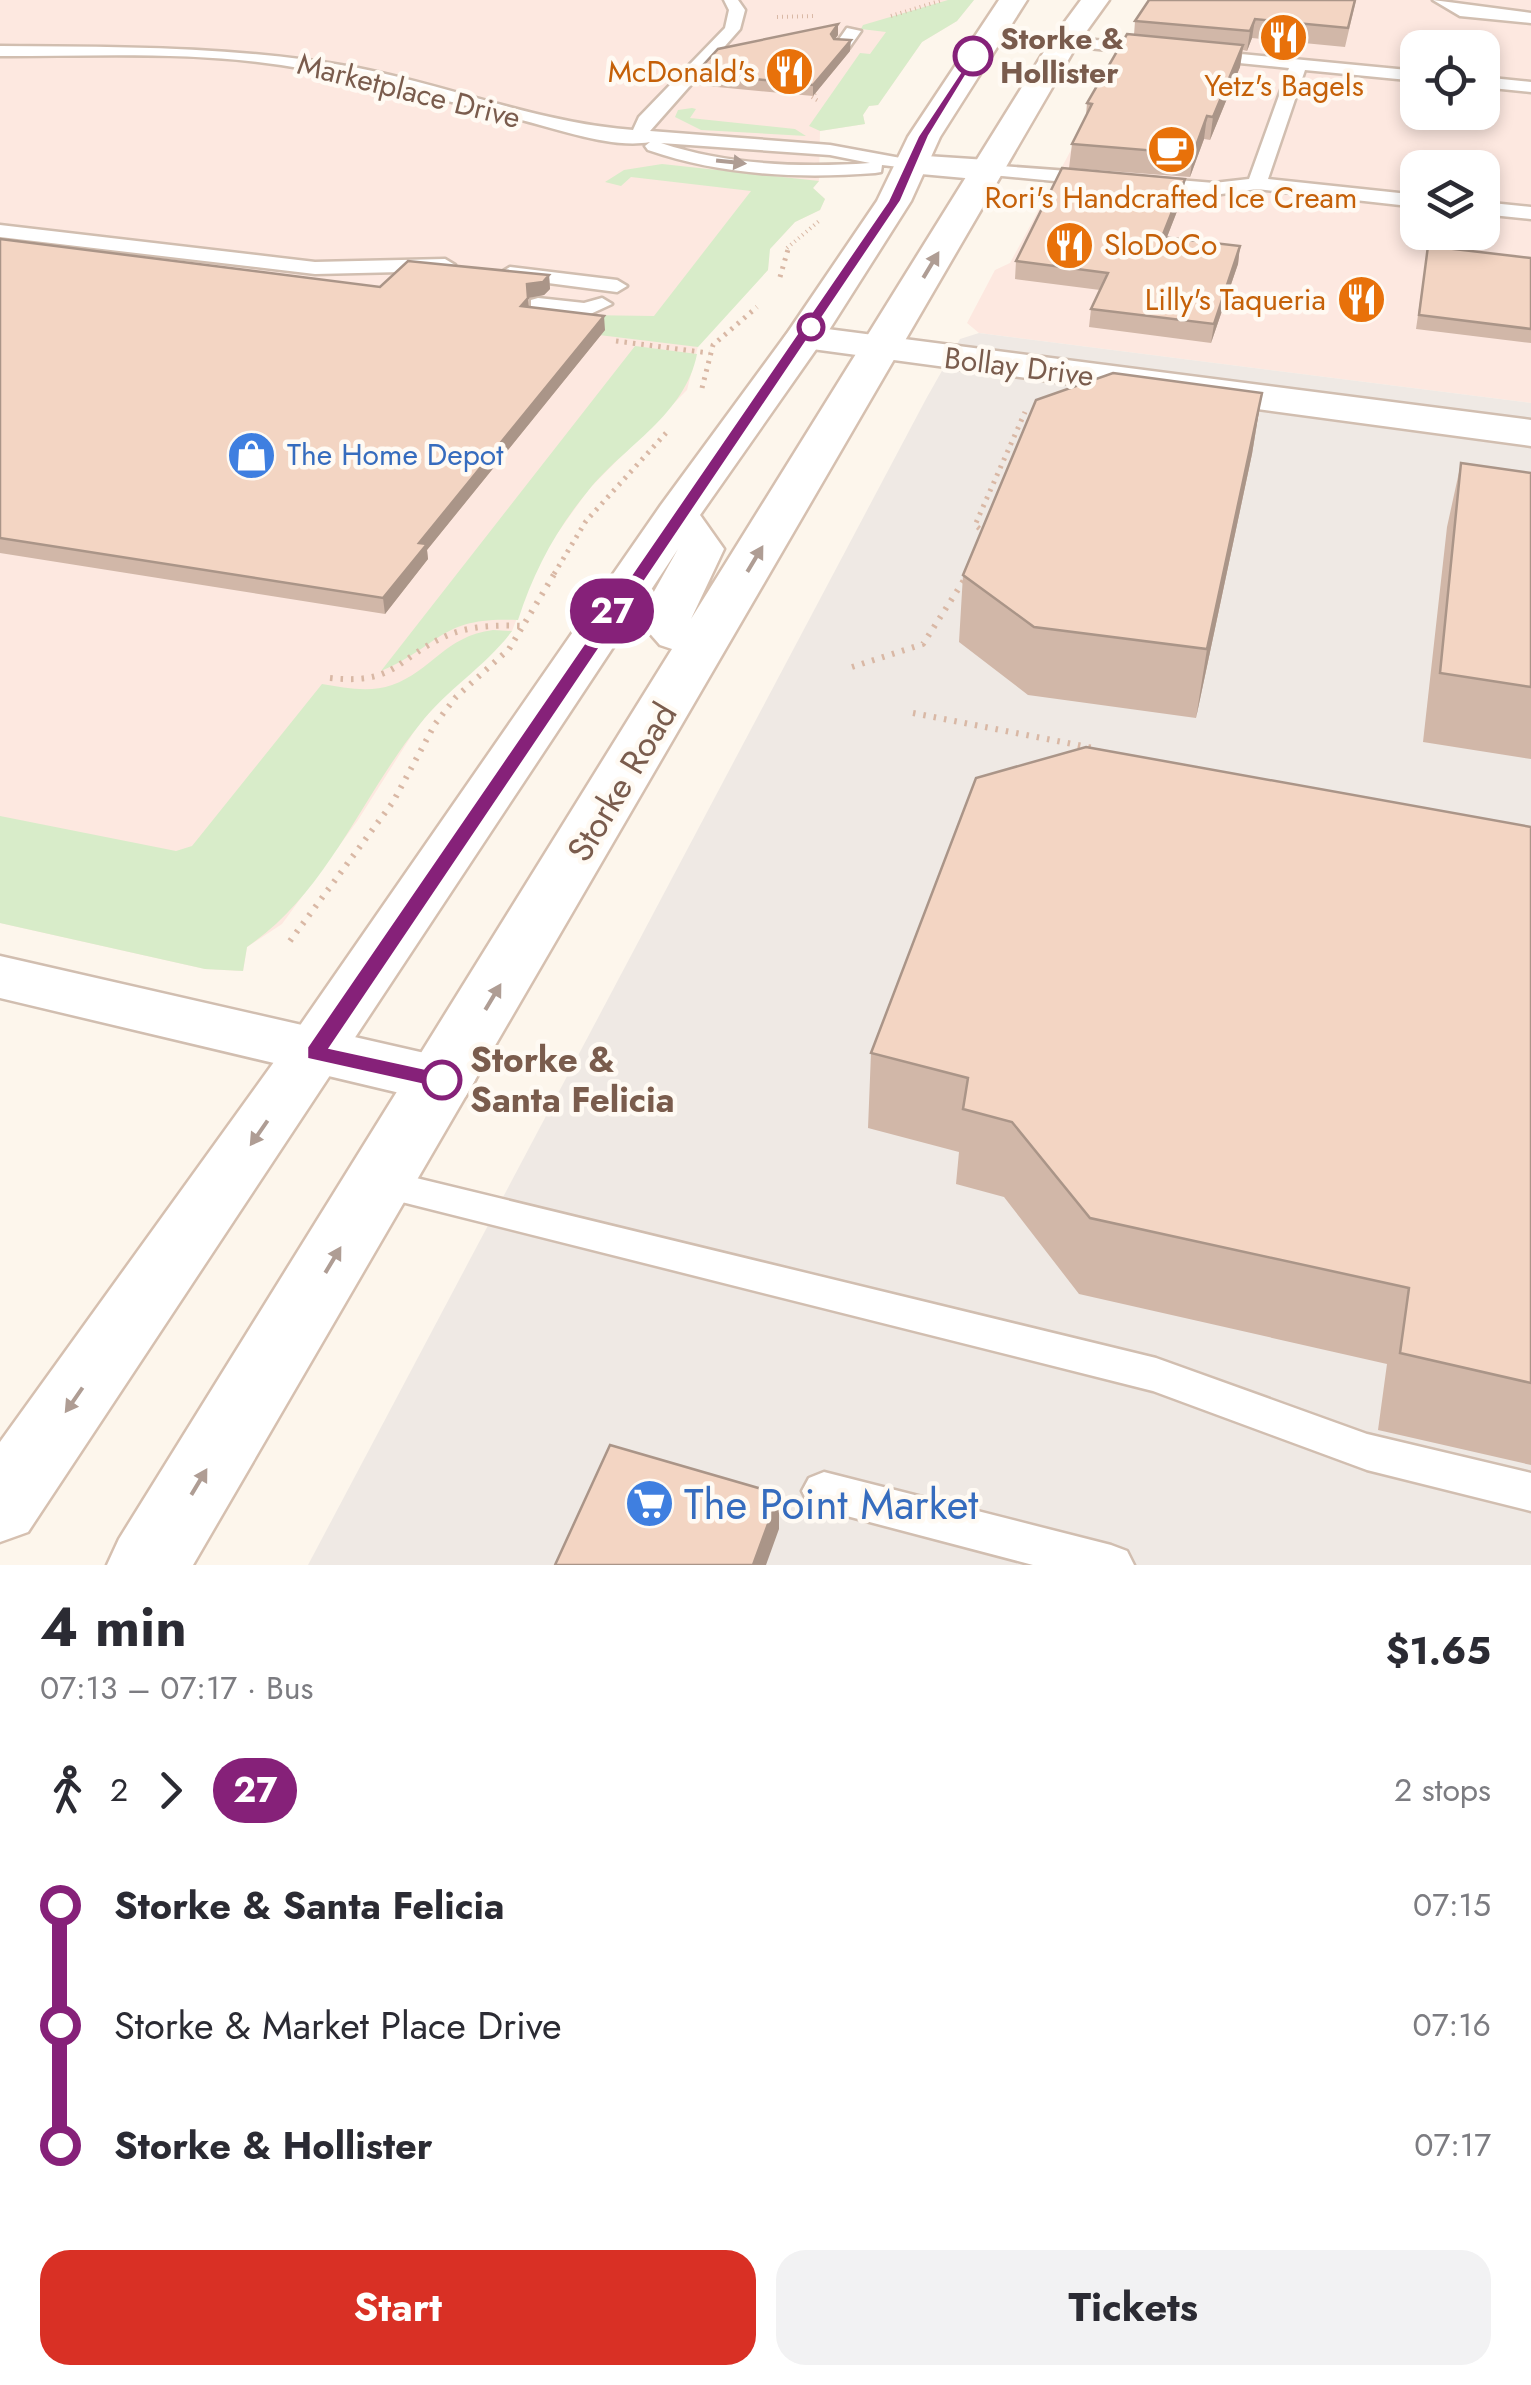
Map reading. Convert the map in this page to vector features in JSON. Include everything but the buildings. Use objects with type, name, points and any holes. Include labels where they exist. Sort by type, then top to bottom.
[{"type":"main road","points":[[0,1508],[315,1053],[676,516],[804,338],[894,201],[963,72],[1014,0]]},
{"type":"main road","name":"Storke Road","points":[[148,1565],[1064,42],[1095,0]]},
{"type":"main road","points":[[911,164],[987,170]]},
{"type":"main road","name":"Bollay Drive","points":[[804,338],[1531,433]]},
{"type":"main road","points":[[676,516],[702,549],[664,620],[678,634],[705,642]]},
{"type":"main road","points":[[0,977],[442,1080]]},
{"type":"lane","points":[[638,138],[646,121],[732,29],[737,10],[731,0]]},
{"type":"lane","points":[[1440,0],[1460,11],[1531,18]]},
{"type":"lane","points":[[1064,42],[1400,74]]},
{"type":"lane","name":"Marketplace Drive","points":[[0,51],[164,51],[289,61],[362,74],[528,119],[638,138],[687,157],[844,172],[911,164]]},
{"type":"lane","points":[[1257,184],[1299,64]]},
{"type":"lane","points":[[1500,84],[1531,87]]},
{"type":"lane","points":[[987,170],[1214,189],[1257,184],[1400,199]]},
{"type":"lane","points":[[1500,210],[1531,213]]},
{"type":"lane","points":[[0,231],[315,268],[423,264],[618,286]]},
{"type":"lane","points":[[363,267],[370,279],[396,286]]},
{"type":"lane","points":[[538,304],[586,310],[602,304]]},
{"type":"lane","points":[[380,1183],[1156,1374],[1367,1452],[1531,1492]]},
{"type":"lane","points":[[824,1491],[1055,1558],[1111,1565]]},
{"type":"path","points":[[890,16],[943,0]]},
{"type":"path","points":[[895,6],[906,11]]},
{"type":"path","points":[[766,16],[818,16]]},
{"type":"path","points":[[780,277],[782,258],[794,238],[824,218]]},
{"type":"path","points":[[695,400],[713,344],[757,307]]},
{"type":"path","points":[[980,549],[986,534],[976,525],[1032,396]]},
{"type":"path","points":[[290,941],[393,802],[456,697],[509,649],[526,626],[547,580],[586,521],[673,426]]},
{"type":"path","points":[[1001,466],[1014,468]]},
{"type":"path","points":[[852,667],[923,644],[972,563]]},
{"type":"path","points":[[330,678],[372,682],[401,670],[452,634],[498,624],[526,626]]},
{"type":"path","points":[[913,713],[1104,750]]},
{"type":"shaded area","points":[[0,0],[974,0],[957,21],[922,42],[878,105],[869,106],[863,115],[865,124],[820,131],[819,181],[813,188],[825,199],[820,210],[795,222],[769,250],[768,270],[698,346],[687,390],[589,489],[541,556],[512,631],[449,690],[417,727],[358,820],[282,924],[247,947],[243,971],[205,969],[0,923]]},
{"type":"shaded area","points":[[1152,0],[1531,0],[1531,403],[979,333],[967,323],[995,270],[1010,263]]},
{"type":"shaded area","points":[[979,333],[1531,403],[1531,1565],[308,1565],[926,399],[960,339]]},
{"type":"green space","points":[[948,0],[974,0],[957,21],[922,42],[878,105],[869,106],[863,115],[865,124],[820,131],[809,126],[860,53],[870,54],[886,32],[861,29],[863,25]]},
{"type":"green space","points":[[696,109],[690,118],[795,129],[806,136],[701,130],[675,117],[678,110]]},
{"type":"green space","points":[[662,164],[819,181],[813,188],[825,199],[820,210],[795,222],[770,249],[768,270],[698,347],[566,331],[582,315],[654,316],[751,191],[631,177],[621,186],[605,182],[624,170]]},
{"type":"green space","points":[[635,346],[697,354],[690,376],[667,412],[603,474],[565,521],[538,568],[518,620],[492,620],[456,628],[381,671]]},
{"type":"green space","points":[[493,630],[512,631],[420,724],[321,872],[275,925],[247,947],[243,971],[205,969],[0,923],[0,816],[176,851],[192,846],[322,684],[366,689],[392,685],[450,646]]},
{"type":"bus line","name":"27","points":[[442,1080],[315,1053],[676,516],[804,338],[894,201],[924,136],[973,56]]},
{"type":"place","name":"Yetz's Bagels","points":[[1284,37]]},
{"type":"place","name":"Storke & Hollister","points":[[973,56]]},
{"type":"place","name":"McDonald's","points":[[790,72]]},
{"type":"place","name":"Rori's Handcrafted Ice Cream","points":[[1171,149]]},
{"type":"place","name":"SloDoCo","points":[[1069,245]]},
{"type":"place","name":"Lilly's Taqueria","points":[[1361,300]]},
{"type":"place","name":"The Home Depot","points":[[252,455]]},
{"type":"place","name":"Storke & Santa Felicia","points":[[442,1080]]},
{"type":"place","name":"The Point Market","points":[[649,1504]]}]
